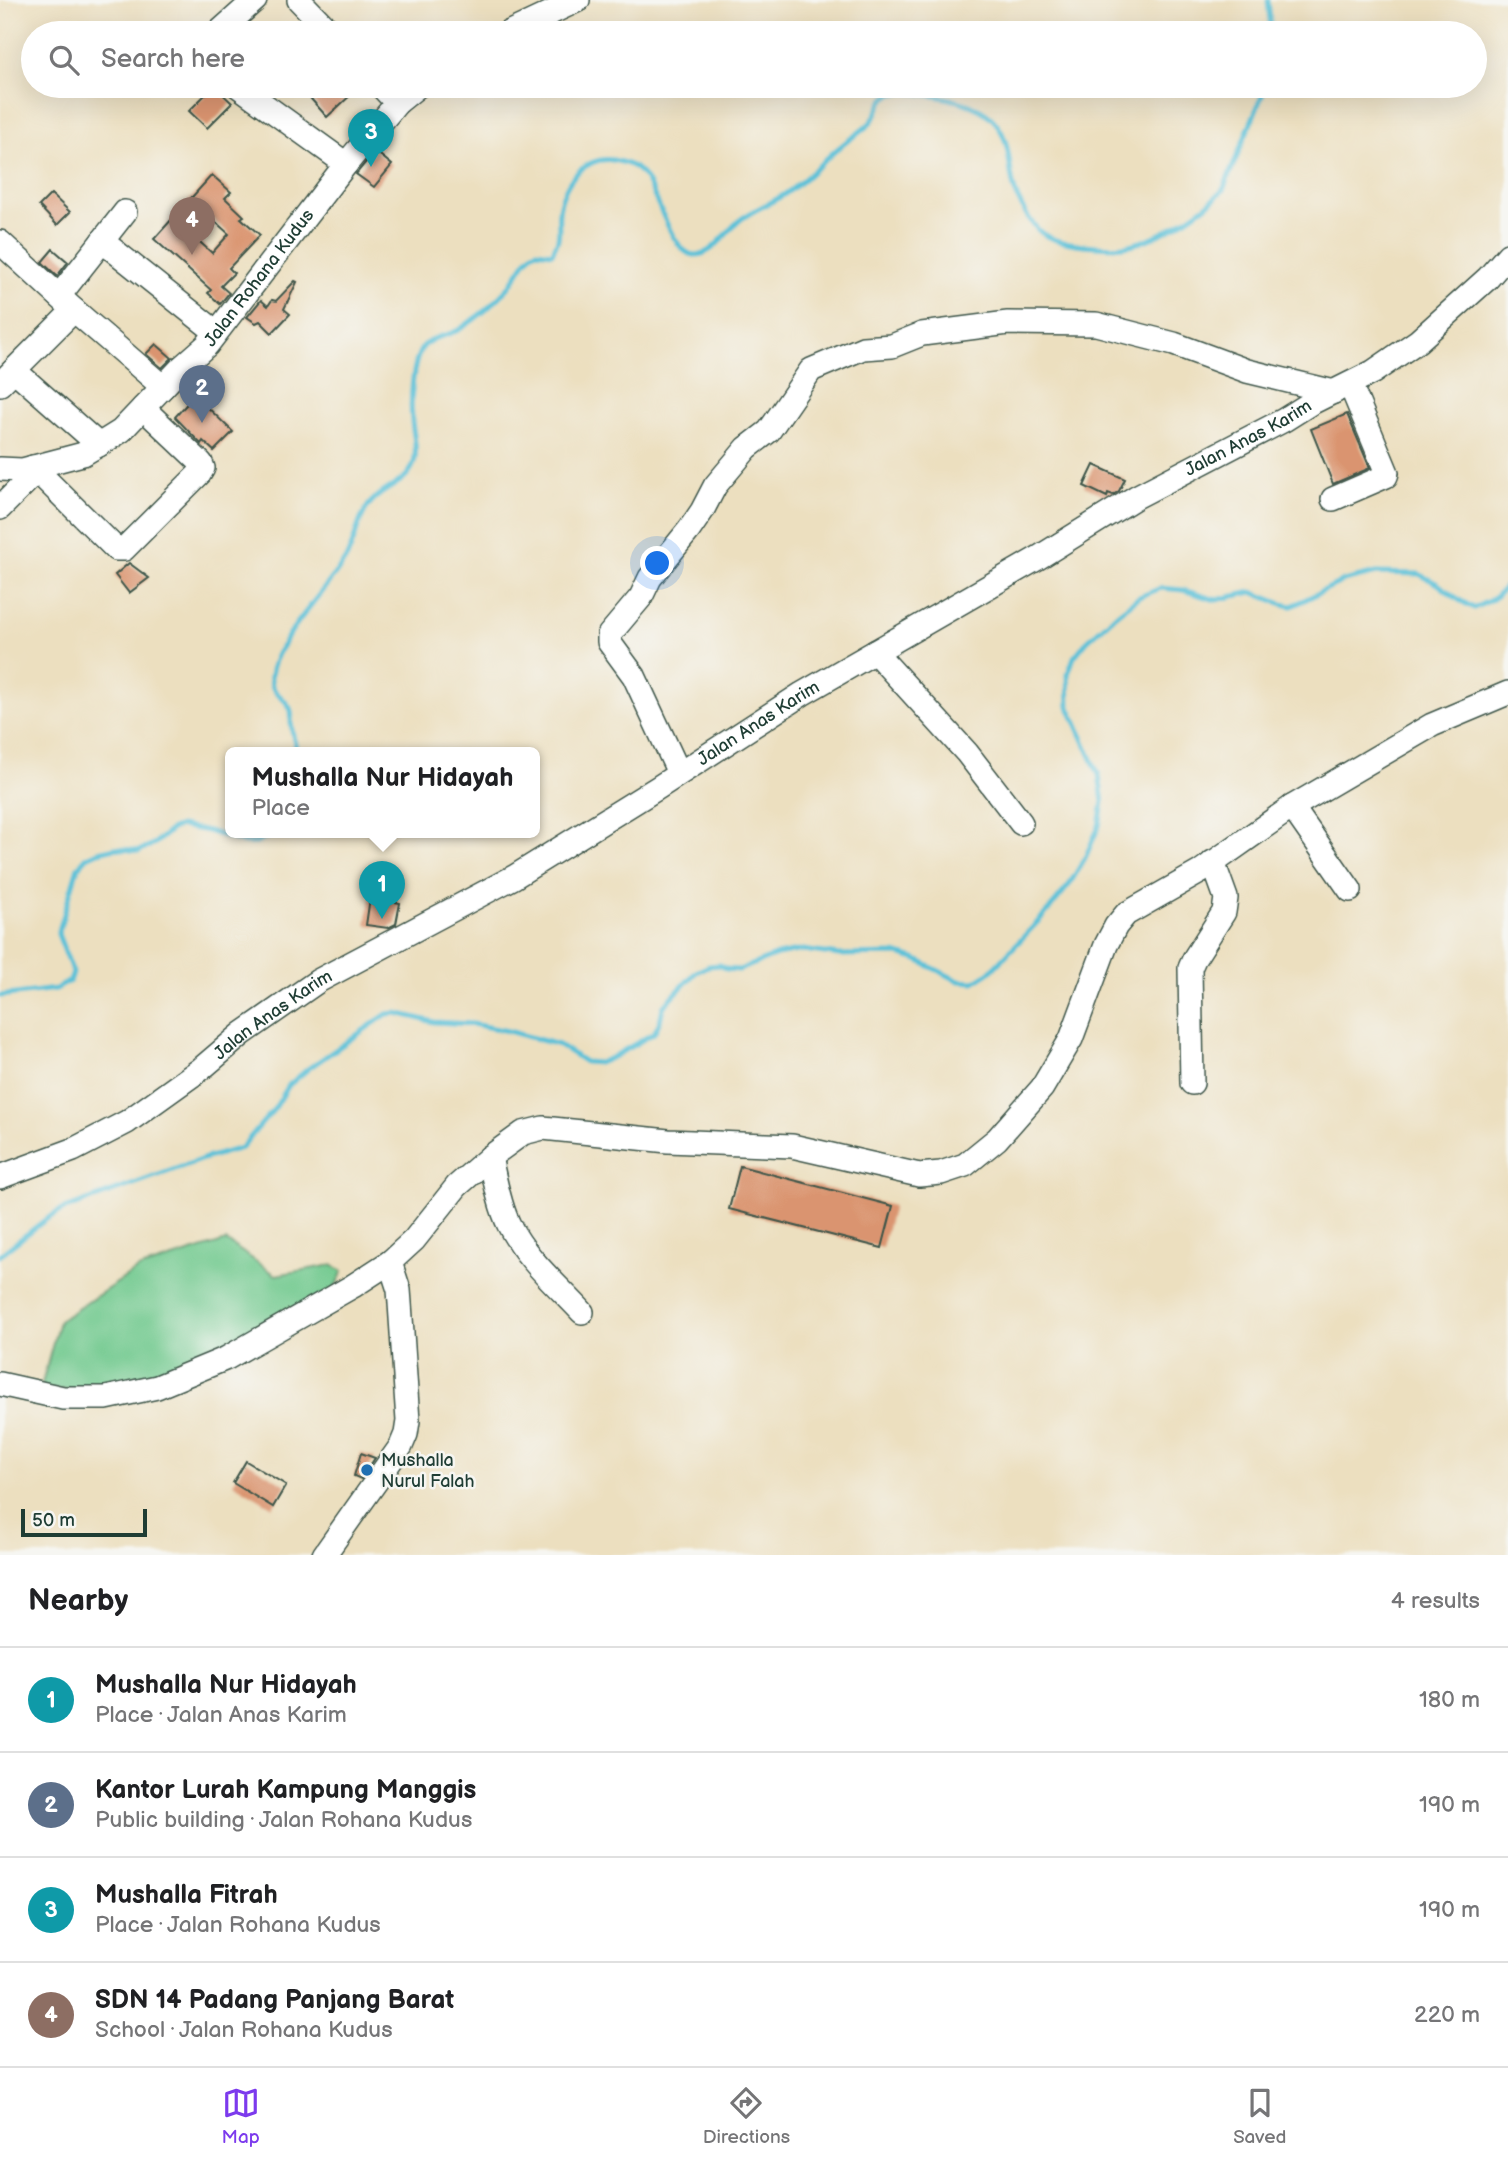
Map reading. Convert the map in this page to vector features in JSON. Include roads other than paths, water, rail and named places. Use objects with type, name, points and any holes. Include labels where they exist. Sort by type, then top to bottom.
[{"type":"street","points":[[232,21],[256,0]]},
{"type":"street","points":[[299,0],[319,21]]},
{"type":"street","points":[[534,21],[578,0]]},
{"type":"street","points":[[255,98],[346,164]]},
{"type":"street","points":[[392,98],[397,103]]},
{"type":"street","name":"Jalan Rohana Kudus","points":[[0,469],[35,469],[83,454],[121,430],[206,345],[346,164],[403,98]]},
{"type":"street","points":[[99,444],[7,377],[66,303],[102,241],[125,212]]},
{"type":"street","points":[[102,241],[216,332]]},
{"type":"street","points":[[3,249],[163,387]]},
{"type":"street","name":"Jalan Anas Karim","points":[[0,1177],[73,1150],[127,1122],[201,1069],[242,1034],[318,981],[514,877],[802,694],[1038,558],[1136,496],[1373,372],[1418,341],[1488,278],[1508,255]]},
{"type":"street","points":[[679,773],[635,676],[609,642],[609,635],[641,597],[650,578],[689,530],[715,486],[747,448],[769,430],[811,370],[863,348],[892,346],[922,334],[1008,323],[1083,322],[1174,344],[1247,371],[1342,388],[1387,473],[1333,499]]},
{"type":"street","points":[[0,508],[35,469],[116,549],[124,550],[203,468],[201,463],[143,408]]},
{"type":"street","points":[[875,652],[975,762],[1021,822]]},
{"type":"street","points":[[0,1384],[63,1398],[106,1398],[157,1387],[227,1358],[390,1262],[414,1240],[457,1186],[490,1157],[523,1133],[543,1128],[668,1141],[792,1146],[919,1175],[941,1173],[965,1165],[997,1139],[1042,1088],[1071,1039],[1106,945],[1126,914],[1213,862],[1292,807],[1432,725],[1508,693]]},
{"type":"street","points":[[1292,807],[1350,890]]},
{"type":"street","points":[[1192,1083],[1191,968],[1226,904],[1213,862]]},
{"type":"street","points":[[490,1157],[509,1225],[535,1262],[582,1312]]},
{"type":"street","points":[[324,1555],[401,1446],[406,1434],[408,1421],[400,1303],[390,1262]]},
{"type":"waterway","points":[[1268,0],[1270,21]]},
{"type":"waterway","points":[[296,747],[289,707],[272,686],[273,667],[279,652],[300,619],[345,560],[368,506],[379,495],[400,482],[411,470],[415,458],[412,394],[414,373],[422,348],[435,338],[460,329],[492,305],[533,253],[552,253],[558,239],[562,197],[573,178],[584,167],[598,161],[613,160],[635,168],[645,178],[678,244],[686,252],[702,254],[714,247],[745,216],[793,189],[873,120],[886,98]]},
{"type":"waterway","points":[[945,98],[968,104],[984,112],[1001,130],[1007,146],[1014,188],[1023,208],[1038,230],[1053,239],[1100,247],[1123,246],[1149,239],[1177,225],[1223,190],[1261,98]]},
{"type":"waterway","points":[[0,1255],[62,1210],[241,1148],[275,1108],[289,1085],[387,1014],[396,1013],[434,1022],[472,1024],[508,1031],[559,1045],[585,1062],[599,1063],[654,1033],[663,1007],[696,972],[709,966],[719,965],[726,969],[739,970],[777,955],[803,950],[839,955],[898,954],[915,959],[959,981],[974,982],[990,972],[1069,885],[1099,826],[1103,802],[1099,775],[1069,707],[1068,674],[1074,657],[1087,641],[1139,597],[1161,588],[1183,590],[1216,600],[1252,592],[1292,606],[1343,581],[1377,573],[1419,574],[1474,608],[1493,599],[1508,584]]},
{"type":"waterway","points":[[0,996],[56,989],[70,981],[73,973],[58,934],[78,867],[87,857],[115,848],[139,851],[180,826],[225,837]]},
{"type":"waterway","points":[[230,838],[245,843],[256,843],[265,838]]},
{"type":"place","name":"Mushalla Fitrah","points":[[371,167]]},
{"type":"place","name":"SDN 14 Padang Panjang Barat","points":[[192,255]]},
{"type":"place","name":"Kantor Lurah Kampung Manggis","points":[[202,423]]},
{"type":"place","name":"Mushalla Nur Hidayah","points":[[382,919]]},
{"type":"place","name":"Mushalla Nurul Falah","points":[[367,1470]]}]
